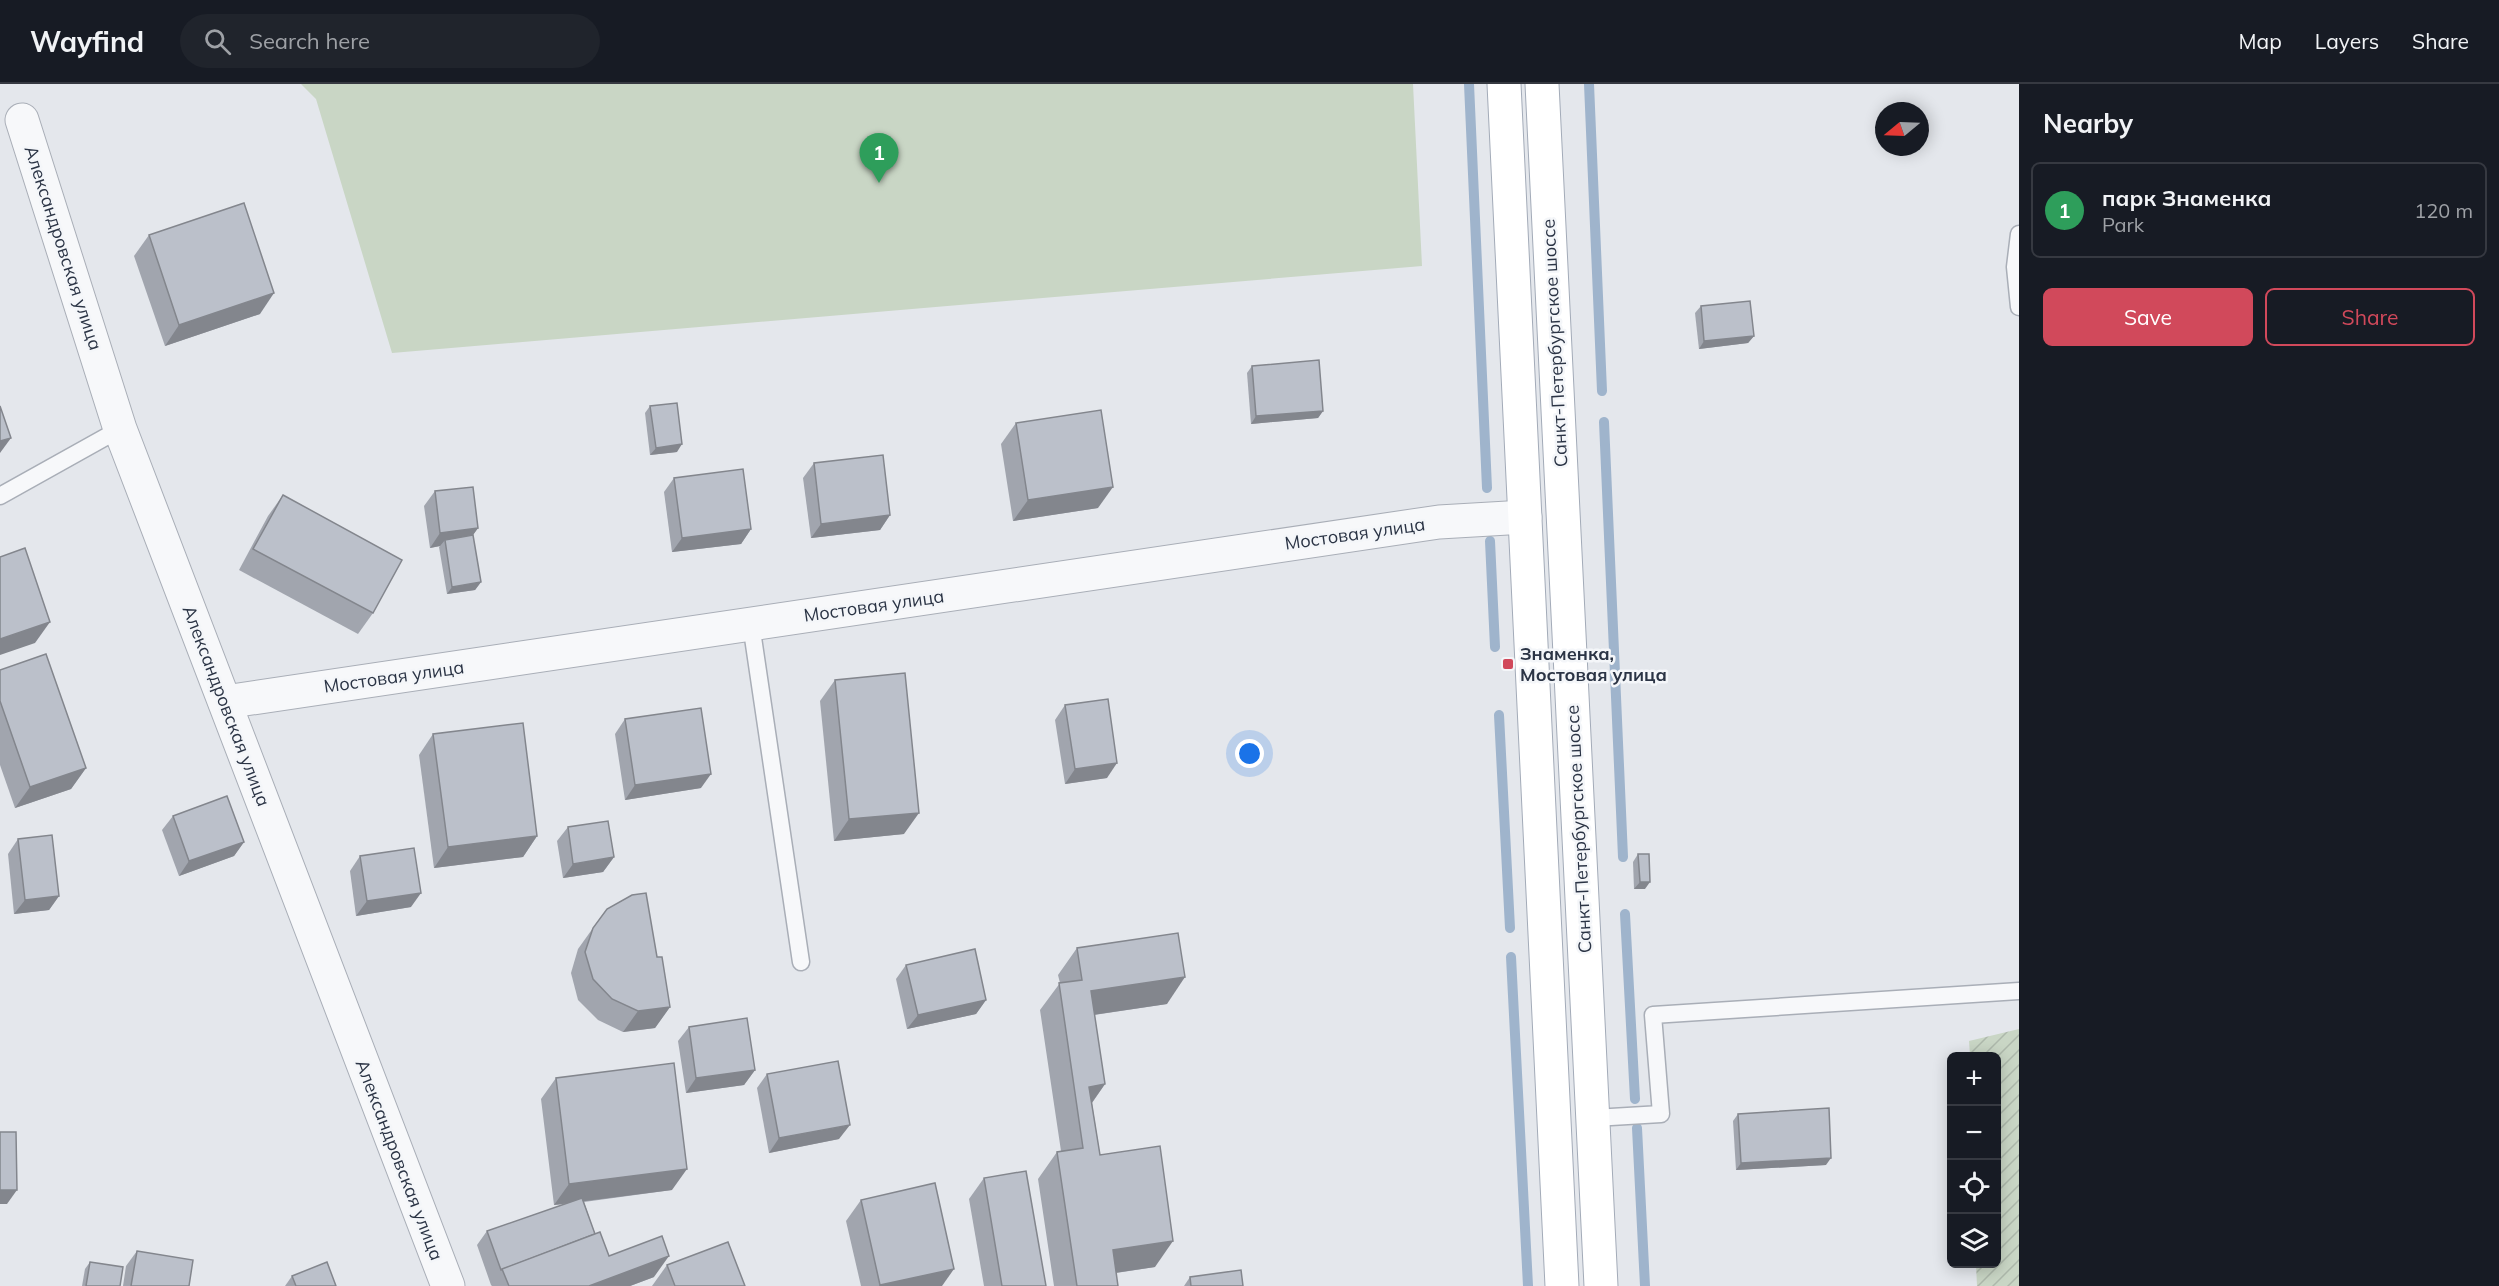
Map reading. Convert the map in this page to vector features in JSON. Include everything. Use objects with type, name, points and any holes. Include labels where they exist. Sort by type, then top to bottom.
[{"type":"main road","points":[[1504,84],[1562,1286]]},
{"type":"main road","name":"Санкт-Петербургское шоссе","points":[[1542,84],[1601,1286]]},
{"type":"street","name":"Александровская улица","points":[[22,120],[120,429],[448,1286]]},
{"type":"street","name":"Мостовая улица","points":[[225,702],[1439,522],[1525,517]]},
{"type":"lane","points":[[2019,234],[2014,267],[2019,307]]},
{"type":"lane","points":[[0,496],[120,429]]},
{"type":"lane","points":[[751,624],[801,962]]},
{"type":"lane","points":[[1594,1118],[1661,1114],[1653,1015],[2019,991]]},
{"type":"green space","points":[[301,84],[1413,84],[1422,266],[392,353],[316,99]]},
{"type":"green space","points":[[2019,1029],[2019,1286],[1977,1286],[1976,1268],[2001,1268],[2001,1052],[1970,1052],[1969,1041]]},
{"type":"building","points":[[244,203],[274,293],[179,325],[149,235]]},
{"type":"building","points":[[1750,301],[1754,336],[1704,341],[1701,306]]},
{"type":"building","points":[[1319,360],[1323,411],[1256,416],[1252,366]]},
{"type":"building","points":[[677,403],[682,444],[656,448],[650,406]]},
{"type":"building","points":[[0,406],[11,438],[0,441]]},
{"type":"building","points":[[1101,410],[1113,487],[1028,500],[1016,423]]},
{"type":"building","points":[[883,455],[890,515],[821,524],[814,463]]},
{"type":"building","points":[[743,469],[751,529],[682,538],[674,478]]},
{"type":"building","points":[[473,487],[478,528],[440,533],[435,491]]},
{"type":"building","points":[[283,495],[402,560],[373,613],[253,549]]},
{"type":"building","points":[[473,535],[481,582],[452,587],[445,540]]},
{"type":"building","points":[[25,548],[50,622],[0,639],[0,557]]},
{"type":"building","points":[[46,654],[86,768],[30,787],[0,701],[0,670]]},
{"type":"building","points":[[905,673],[919,813],[849,819],[835,680]]},
{"type":"building","points":[[1108,699],[1117,763],[1075,769],[1065,705]]},
{"type":"building","points":[[701,708],[711,774],[635,785],[625,719]]},
{"type":"building","points":[[523,723],[537,836],[448,847],[433,734]]},
{"type":"building","points":[[227,796],[244,842],[189,861],[173,816]]},
{"type":"building","points":[[608,821],[614,857],[573,864],[568,827]]},
{"type":"building","points":[[52,835],[59,896],[25,900],[18,839]]},
{"type":"building","points":[[414,848],[421,893],[367,901],[360,856]]},
{"type":"building","points":[[1638,854],[1649,854],[1650,882],[1640,882]]},
{"type":"building","points":[[646,893],[657,957],[662,957],[670,1007],[638,1011],[612,999],[593,979],[585,952],[593,928],[607,909],[632,895]]},
{"type":"building","points":[[1178,933],[1185,977],[1091,991],[1105,1084],[1089,1087],[1100,1155],[1160,1146],[1173,1241],[1113,1250],[1118,1286],[1077,1286],[1057,1152],[1083,1148],[1059,983],[1082,980],[1077,948]]},
{"type":"building","points":[[975,949],[986,1000],[918,1015],[906,965]]},
{"type":"building","points":[[747,1018],[755,1070],[696,1078],[689,1027]]},
{"type":"building","points":[[838,1061],[850,1125],[779,1138],[767,1074]]},
{"type":"building","points":[[674,1063],[687,1169],[569,1184],[556,1078]]},
{"type":"building","points":[[1829,1108],[1831,1158],[1741,1163],[1738,1114]]},
{"type":"building","points":[[0,1132],[16,1132],[17,1190],[0,1190]]},
{"type":"building","points":[[1026,1171],[1046,1286],[1002,1286],[984,1178]]},
{"type":"building","points":[[935,1183],[954,1269],[880,1285],[861,1200]]},
{"type":"building","points":[[582,1198],[595,1234],[501,1270],[487,1231]]},
{"type":"building","points":[[600,1232],[609,1256],[662,1236],[669,1256],[589,1286],[509,1286],[502,1269]]},
{"type":"building","points":[[728,1242],[745,1286],[675,1286],[667,1265]]},
{"type":"building","points":[[137,1251],[193,1260],[189,1286],[131,1286]]},
{"type":"building","points":[[90,1262],[123,1267],[120,1286],[86,1286]]},
{"type":"building","points":[[327,1262],[336,1286],[296,1286],[292,1276]]},
{"type":"building","points":[[1241,1270],[1243,1286],[1191,1286],[1190,1277]]},
{"type":"waterway","points":[[1469,84],[1487,488]]},
{"type":"waterway","points":[[1589,84],[1602,391]]},
{"type":"waterway","points":[[1604,422],[1623,857]]},
{"type":"waterway","points":[[1490,541],[1495,647]]},
{"type":"waterway","points":[[1499,715],[1510,928]]},
{"type":"waterway","points":[[1625,914],[1635,1099]]},
{"type":"waterway","points":[[1511,957],[1528,1286]]},
{"type":"waterway","points":[[1637,1128],[1645,1286]]},
{"type":"place","name":"парк Знаменка","points":[[879,183]]},
{"type":"place","name":"Знаменка, Мостовая улица","points":[[1508,664]]}]
